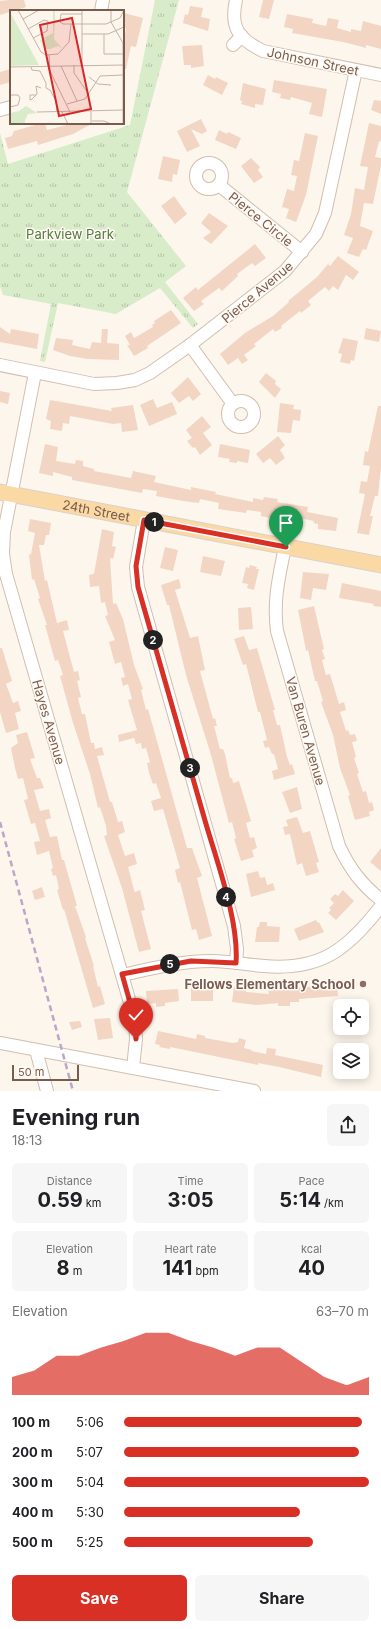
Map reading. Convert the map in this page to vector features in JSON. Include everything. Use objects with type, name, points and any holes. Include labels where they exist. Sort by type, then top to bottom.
[{"type":"main road","name":"24th Street","points":[[6,493],[381,565]]},
{"type":"street","points":[[101,10],[103,0]]},
{"type":"street","name":"Johnson Street","points":[[236,0],[233,15],[235,28],[250,45],[263,51],[381,75]]},
{"type":"street","points":[[233,45],[242,36]]},
{"type":"street","name":"Pierce Avenue","points":[[0,365],[94,384],[117,383],[135,380],[150,373],[190,346],[285,271],[316,234],[325,213],[356,70]]},
{"type":"street","points":[[0,110],[10,107]]},
{"type":"street","name":"Pierce Circle","points":[[219,185],[302,252]]},
{"type":"street","points":[[190,346],[233,404]]},
{"type":"street","name":"Hayes Avenue","points":[[35,373],[6,493],[3,554],[6,574],[135,1020],[136,1039],[133,1068]]},
{"type":"street","points":[[144,520],[136,566],[138,587],[234,926],[237,949],[236,963]]},
{"type":"street","name":"Van Buren Avenue","points":[[286,547],[275,598],[274,612],[278,631],[339,846],[354,875],[367,889],[381,900]]},
{"type":"street","points":[[122,974],[191,961],[282,967],[317,962],[343,948],[364,928],[381,906]]},
{"type":"street","points":[[0,1043],[254,1091]]},
{"type":"street","points":[[36,1050],[48,1091]]},
{"type":"green space","name":"Parkview Park","points":[[155,0],[179,0],[127,192],[186,266],[165,282],[198,324],[193,328],[160,288],[116,314],[58,303],[45,362],[40,361],[51,304],[3,295],[0,286],[0,133],[8,164],[130,125]]},
{"type":"building","points":[[24,0],[26,7],[10,10],[10,12],[0,15],[0,1]]},
{"type":"building","points":[[263,0],[274,0],[269,19],[259,17]]},
{"type":"building","points":[[190,6],[203,8],[201,17],[210,19],[208,31],[183,23],[185,14],[188,15]]},
{"type":"building","points":[[124,13],[143,18],[136,47],[131,46],[126,69],[124,69],[124,41],[126,28],[124,27]]},
{"type":"building","points":[[287,14],[313,19],[312,23],[326,26],[328,18],[339,20],[337,28],[351,32],[351,29],[361,31],[363,21],[381,26],[381,49],[366,45],[366,48],[343,42],[292,33],[293,29],[284,27]]},
{"type":"building","points":[[202,45],[204,66],[191,68],[191,65],[184,65],[182,46]]},
{"type":"building","points":[[10,69],[10,82],[0,85],[0,72]]},
{"type":"building","points":[[208,75],[228,83],[222,95],[203,85]]},
{"type":"building","points":[[274,80],[327,89],[322,117],[309,114],[312,103],[291,97],[290,100],[280,98],[281,94],[272,92]]},
{"type":"building","points":[[243,83],[266,89],[263,105],[255,104],[255,108],[241,104],[242,101],[240,100]]},
{"type":"building","points":[[374,100],[381,101],[381,114],[371,110]]},
{"type":"building","points":[[201,119],[207,131],[202,134],[191,129],[200,146],[187,152],[177,131]]},
{"type":"building","points":[[369,123],[381,126],[381,142],[379,141],[375,157],[381,158],[381,165],[373,204],[364,203],[360,226],[373,231],[366,250],[363,249],[359,257],[347,253],[353,238],[344,235],[351,214],[355,188],[364,190],[368,167],[360,166]]},
{"type":"building","points":[[38,124],[45,124],[47,130],[71,124],[91,124],[73,134],[38,145],[37,141],[8,149],[5,138],[12,136],[14,131]]},
{"type":"building","points":[[219,130],[241,138],[236,149],[215,140]]},
{"type":"building","points":[[305,133],[318,136],[306,195],[296,222],[286,218],[289,209],[282,207],[287,189],[294,191],[297,176],[291,175],[294,160],[299,161]]},
{"type":"building","points":[[163,156],[180,160],[177,175],[173,174],[172,182],[158,179]]},
{"type":"building","points":[[251,158],[260,167],[258,170],[263,177],[254,183],[241,166]]},
{"type":"building","points":[[174,196],[187,214],[175,224],[161,206]]},
{"type":"building","points":[[209,213],[228,226],[211,244],[203,238],[211,232],[201,223]]},
{"type":"building","points":[[255,244],[266,258],[255,266],[252,263],[237,274],[238,276],[222,291],[219,288],[201,301],[204,304],[194,311],[183,298],[196,287],[198,290]]},
{"type":"building","points":[[338,256],[359,272],[353,280],[346,275],[338,290],[333,286],[329,291],[325,287],[308,301],[311,305],[301,313],[300,311],[281,326],[282,328],[275,332],[273,329],[254,344],[256,346],[244,355],[248,360],[242,364],[238,358],[228,365],[220,354],[245,333],[273,316],[289,302],[288,301],[317,277],[328,264],[330,266]]},
{"type":"building","points":[[171,310],[181,323],[147,346],[148,348],[134,356],[127,345],[130,345],[125,336],[131,332],[134,338],[153,327],[152,325],[155,323],[154,321]]},
{"type":"building","points":[[0,327],[10,334],[11,329],[39,334],[37,349],[0,342]]},
{"type":"building","points":[[366,328],[381,331],[379,342],[364,339]]},
{"type":"building","points":[[102,329],[108,329],[107,343],[119,344],[119,360],[88,359],[70,356],[53,350],[56,338],[73,340],[72,345],[90,349],[92,342],[101,343]]},
{"type":"building","points":[[343,338],[358,341],[354,361],[351,360],[350,364],[340,362],[342,354],[338,353]]},
{"type":"building","points":[[266,373],[276,381],[275,384],[281,389],[275,398],[259,382]]},
{"type":"building","points":[[188,377],[201,394],[193,401],[189,396],[179,403],[171,393]]},
{"type":"building","points":[[0,391],[10,393],[8,404],[0,402]]},
{"type":"building","points":[[153,399],[157,408],[172,402],[177,414],[149,426],[140,405]]},
{"type":"building","points":[[50,400],[112,411],[111,408],[133,405],[138,430],[122,432],[121,423],[113,424],[70,416],[69,424],[63,423],[62,431],[50,429],[51,421],[46,419]]},
{"type":"building","points":[[280,403],[294,405],[293,409],[301,410],[300,421],[293,420],[291,433],[277,432]]},
{"type":"building","points":[[378,406],[381,406],[381,467],[378,496],[375,496],[370,516],[373,516],[369,535],[357,533],[365,494],[359,493],[361,481],[367,482],[370,466],[363,465],[365,451],[368,452]]},
{"type":"building","points":[[202,416],[211,427],[203,433],[212,445],[200,455],[195,447],[193,448],[187,441],[192,438],[186,430]]},
{"type":"building","points":[[278,436],[285,445],[280,450],[285,458],[276,465],[270,458],[263,463],[256,454]]},
{"type":"building","points":[[45,444],[58,447],[56,461],[75,464],[76,460],[83,461],[83,466],[94,469],[94,471],[131,478],[133,471],[156,476],[154,482],[191,490],[191,487],[253,502],[253,498],[263,500],[264,497],[278,499],[277,502],[308,507],[307,512],[338,518],[336,531],[318,529],[318,524],[313,523],[314,521],[294,517],[293,522],[274,519],[261,516],[261,512],[247,510],[246,513],[218,509],[219,503],[200,499],[199,503],[183,501],[156,496],[157,491],[143,489],[142,493],[72,480],[72,477],[53,472],[53,476],[39,473]]},
{"type":"building","points":[[220,444],[250,450],[248,463],[237,461],[237,463],[229,462],[230,459],[218,457]]},
{"type":"building","points":[[30,519],[51,523],[49,535],[46,535],[44,545],[39,545],[45,581],[47,580],[57,623],[67,620],[69,630],[63,631],[74,672],[78,671],[80,680],[77,681],[81,697],[78,698],[82,714],[85,714],[91,743],[94,743],[95,749],[102,747],[104,755],[97,756],[110,802],[112,802],[118,822],[122,821],[125,832],[118,835],[125,856],[134,853],[137,864],[128,867],[135,892],[140,890],[145,910],[141,911],[151,949],[139,952],[122,888],[104,836],[107,835],[106,826],[100,807],[98,808],[90,774],[73,723],[60,676],[63,675],[58,660],[55,661],[45,625],[47,625],[38,599],[40,598],[34,579],[32,580],[29,555],[31,554],[35,533],[28,531]]},
{"type":"building","points":[[102,529],[114,532],[112,546],[116,547],[113,559],[110,558],[113,604],[116,603],[123,619],[134,665],[143,689],[141,690],[146,710],[148,709],[187,848],[192,848],[202,876],[197,878],[212,936],[199,940],[196,929],[192,930],[180,882],[178,883],[175,870],[180,868],[163,809],[154,811],[151,801],[161,798],[156,783],[153,784],[149,773],[147,763],[150,762],[146,748],[142,749],[141,743],[136,744],[134,738],[119,742],[118,735],[137,730],[128,700],[132,699],[128,684],[123,686],[121,678],[125,677],[121,662],[115,664],[109,642],[115,640],[105,616],[108,615],[105,602],[101,603],[99,586],[90,587],[89,575],[94,574]]},
{"type":"building","points":[[165,547],[178,550],[173,571],[160,568]]},
{"type":"building","points":[[203,556],[225,561],[221,576],[200,572]]},
{"type":"building","points":[[250,565],[257,567],[256,569],[259,569],[254,590],[247,588],[248,584],[242,583],[246,567],[249,568]]},
{"type":"building","points":[[303,572],[329,574],[326,590],[313,588],[311,600],[300,598]]},
{"type":"building","points":[[179,579],[181,588],[175,590],[190,638],[198,636],[205,670],[200,671],[213,719],[215,718],[217,726],[214,726],[220,749],[223,749],[225,754],[230,778],[232,778],[233,783],[239,781],[251,821],[246,823],[250,838],[254,837],[257,848],[252,850],[254,857],[241,861],[234,839],[236,838],[232,822],[229,823],[211,755],[186,675],[169,605],[167,605],[161,585]]},
{"type":"building","points":[[342,583],[381,591],[381,607],[373,606],[374,604],[339,598]]},
{"type":"building","points":[[314,606],[324,649],[322,650],[325,659],[322,660],[326,675],[330,674],[339,704],[344,702],[346,710],[340,712],[346,731],[348,730],[350,735],[355,734],[357,741],[352,742],[356,757],[354,758],[359,773],[357,774],[363,792],[366,791],[369,803],[372,802],[374,810],[369,812],[370,816],[355,820],[348,796],[350,795],[340,768],[333,735],[321,702],[323,701],[317,681],[315,681],[308,650],[306,651],[298,610]]},
{"type":"building","points":[[251,607],[253,629],[239,630],[238,608]]},
{"type":"building","points":[[244,636],[249,650],[257,648],[275,710],[273,710],[277,725],[280,725],[287,757],[290,765],[292,764],[295,774],[274,780],[272,771],[278,769],[274,754],[272,754],[269,747],[265,748],[263,741],[267,740],[260,712],[258,712],[246,664],[243,665],[234,639]]},
{"type":"building","points":[[0,648],[2,648],[12,681],[6,684],[13,703],[18,701],[21,711],[15,713],[19,729],[6,733],[0,712]]},
{"type":"building","points":[[27,732],[35,758],[30,759],[37,778],[40,778],[44,788],[34,790],[40,811],[49,809],[51,818],[45,820],[50,837],[57,836],[62,860],[64,860],[77,906],[75,906],[94,966],[98,987],[100,986],[105,1004],[93,1008],[57,890],[59,889],[56,875],[53,876],[51,869],[53,868],[49,851],[37,855],[34,842],[40,841],[35,823],[31,824],[24,800],[28,799],[23,778],[18,779],[15,768],[11,748],[18,743],[16,735]]},
{"type":"building","points":[[297,787],[302,809],[290,813],[282,792]]},
{"type":"building","points":[[297,817],[303,833],[310,831],[319,862],[316,863],[319,872],[306,876],[302,863],[297,865],[290,834],[285,835],[283,827],[288,826],[286,820]]},
{"type":"building","points":[[381,848],[381,871],[370,862]]},
{"type":"building","points":[[258,871],[260,878],[265,877],[267,885],[273,883],[275,890],[251,897],[246,874]]},
{"type":"building","points":[[42,887],[45,897],[35,900],[32,891]]},
{"type":"building","points":[[343,890],[354,901],[336,920],[328,913],[331,910],[329,908],[334,903],[330,899],[335,894],[338,896]]},
{"type":"building","points":[[316,920],[318,923],[319,922],[324,932],[299,941],[294,929]]},
{"type":"building","points":[[260,922],[267,922],[267,926],[280,927],[279,942],[255,942],[257,927],[259,927]]},
{"type":"building","points":[[337,984],[338,996],[299,999],[299,1002],[290,1002],[290,1006],[278,1006],[278,1003],[257,1005],[232,1002],[234,987],[246,988],[246,992],[269,994],[268,991]]},
{"type":"building","points":[[191,985],[213,988],[213,1001],[191,1001]]},
{"type":"building","points":[[178,989],[179,1001],[165,1003],[165,1006],[156,1007],[156,1003],[147,1004],[146,991]]},
{"type":"building","points":[[110,1018],[113,1038],[98,1040],[94,1019]]},
{"type":"building","points":[[80,1021],[82,1027],[72,1030],[69,1022]]},
{"type":"building","points":[[158,1031],[196,1039],[197,1034],[205,1036],[205,1038],[233,1043],[238,1042],[239,1038],[246,1040],[244,1048],[252,1050],[251,1051],[266,1054],[267,1048],[276,1049],[275,1055],[323,1065],[321,1077],[258,1063],[258,1065],[170,1047],[170,1049],[159,1047],[160,1045],[155,1044]]},
{"type":"railway","points":[[0,822],[73,1091]]},
{"type":"place","name":"Fellows Elementary School","points":[[363,984]]},
{"type":"route","points":[[136,1039],[135,1020],[122,974],[191,961],[236,963],[237,949],[234,926],[215,854],[138,587],[136,566],[144,520],[286,547]]}]
